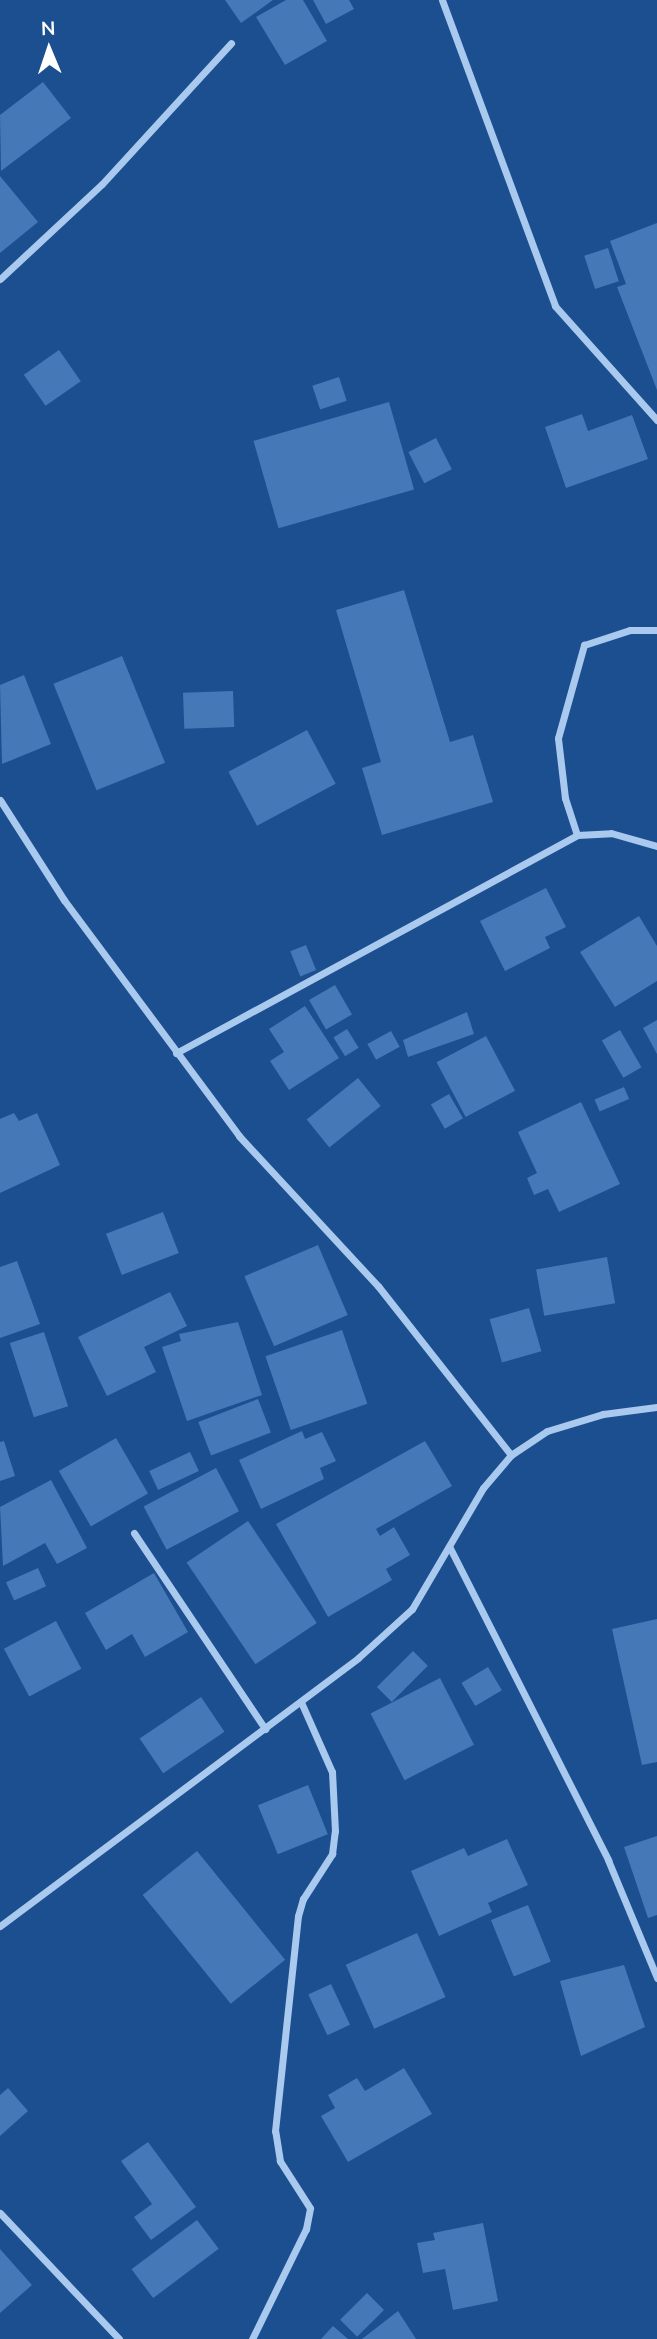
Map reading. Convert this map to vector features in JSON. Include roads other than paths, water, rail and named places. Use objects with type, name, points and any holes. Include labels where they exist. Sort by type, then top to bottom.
[{"type":"street","points":[[442,0],[555,306],[657,420]]},
{"type":"street","points":[[0,278],[102,184],[231,43]]},
{"type":"street","points":[[577,835],[565,798],[558,738],[584,645],[631,630],[657,630]]},
{"type":"street","points":[[0,800],[4,817],[239,1136],[378,1286],[511,1455]]},
{"type":"street","points":[[176,1054],[577,835],[611,833],[657,846]]},
{"type":"street","points":[[0,1926],[301,1702],[412,1609],[450,1548],[482,1488],[511,1455],[547,1431],[603,1414],[657,1407]]},
{"type":"street","points":[[134,1533],[265,1729]]},
{"type":"street","points":[[450,1548],[608,1860],[657,1978]]},
{"type":"street","points":[[252,2339],[306,2229],[310,2208],[280,2161],[275,2131],[298,1916],[303,1899],[332,1854],[335,1831],[332,1772],[301,1702]]},
{"type":"street","points":[[0,2213],[119,2339]]}]
